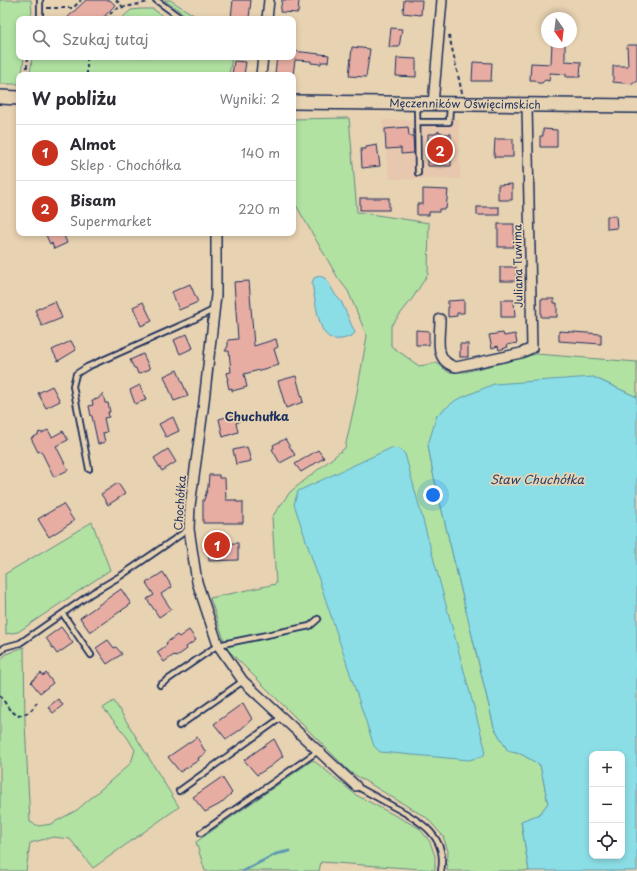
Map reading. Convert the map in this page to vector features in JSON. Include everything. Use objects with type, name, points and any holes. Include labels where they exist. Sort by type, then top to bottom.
[{"type":"main road","points":[[0,98],[16,98]]},
{"type":"main road","name":"Męczenników Oświęcimskich","points":[[296,102],[527,106],[637,106]]},
{"type":"street","points":[[267,16],[269,0]]},
{"type":"street","points":[[433,104],[442,0]]},
{"type":"street","points":[[261,72],[263,60]]},
{"type":"street","name":"Juliana Tuwima","points":[[440,320],[441,357],[450,366],[456,367],[521,353],[532,348],[527,106]]},
{"type":"street","name":"Chochółka","points":[[216,236],[216,295],[190,506],[189,529],[197,582],[218,645],[243,681],[356,786]]},
{"type":"lane","points":[[40,0],[40,16]]},
{"type":"lane","points":[[156,0],[178,16]]},
{"type":"lane","points":[[418,104],[418,173]]},
{"type":"lane","points":[[418,122],[450,122],[450,104]]},
{"type":"lane","points":[[89,469],[73,386],[76,374],[87,367],[213,310]]},
{"type":"lane","points":[[0,652],[5,647],[20,643],[92,592],[122,575],[189,529]]},
{"type":"lane","points":[[63,614],[91,655]]},
{"type":"lane","points":[[160,685],[218,645],[310,626],[318,619]]},
{"type":"lane","points":[[179,726],[243,681]]},
{"type":"lane","points":[[179,791],[282,717]]},
{"type":"lane","points":[[201,833],[318,751]]},
{"type":"lane","points":[[356,786],[426,826],[438,842],[442,858],[441,871]]},
{"type":"path","points":[[40,8],[73,8],[81,0]]},
{"type":"path","points":[[116,0],[123,7]]},
{"type":"path","points":[[108,16],[115,9],[156,0]]},
{"type":"path","points":[[448,28],[463,94]]},
{"type":"path","points":[[26,72],[28,60]]},
{"type":"path","points":[[87,60],[87,72]]},
{"type":"path","points":[[0,695],[9,709],[18,716],[30,712],[37,702]]},
{"type":"shaded area","points":[[382,120],[459,120],[460,179],[390,179]]},
{"type":"green space","points":[[0,0],[31,0],[32,13],[30,16],[16,16],[16,60],[24,60],[22,72],[16,72],[16,84],[0,84]]},
{"type":"green space","points":[[164,0],[170,0],[195,16],[187,16]]},
{"type":"green space","points":[[153,9],[163,16],[124,16],[131,10]]},
{"type":"green space","points":[[32,60],[232,60],[230,72],[30,72]]},
{"type":"green space","points":[[349,118],[357,212],[429,223],[428,274],[412,299],[391,326],[391,346],[419,366],[437,363],[448,372],[465,372],[536,354],[637,362],[637,397],[593,377],[428,445],[433,473],[494,727],[508,751],[521,754],[540,765],[548,803],[540,814],[521,822],[529,871],[447,871],[448,851],[443,836],[427,818],[350,772],[227,649],[210,598],[276,584],[272,517],[290,492],[345,448],[356,398],[367,336],[348,291],[338,278],[296,205],[296,119]]},
{"type":"green space","points":[[92,522],[110,570],[18,632],[6,634],[5,574]]},
{"type":"green space","points":[[24,647],[25,723],[30,822],[39,826],[51,824],[77,810],[131,763],[135,750],[127,737],[103,708],[114,701],[179,807],[93,868],[70,839],[53,837],[30,843],[26,871],[0,871],[0,662],[6,654]]},
{"type":"green space","points":[[313,760],[356,795],[419,828],[430,842],[435,856],[435,870],[321,862],[319,871],[205,871],[196,842]]},
{"type":"water","points":[[320,276],[326,279],[336,296],[341,301],[355,333],[350,336],[341,339],[334,339],[327,336],[322,328],[316,308],[312,283],[314,278]]},
{"type":"water","name":"Staw Chuchółka","points":[[593,377],[637,397],[637,871],[529,871],[521,821],[540,814],[548,803],[540,765],[521,754],[508,751],[494,727],[433,473],[428,445],[437,415],[456,400],[494,384]]},
{"type":"water","points":[[391,448],[400,449],[405,454],[485,748],[484,756],[469,760],[380,752],[374,746],[294,504],[298,491]]},
{"type":"building","points":[[86,0],[110,0],[115,5],[105,16],[69,16]]},
{"type":"building","points":[[233,0],[251,0],[249,16],[231,16]]},
{"type":"building","points":[[282,0],[299,0],[298,13],[280,12]]},
{"type":"building","points":[[404,0],[422,0],[421,15],[403,13]]},
{"type":"building","points":[[391,28],[402,29],[399,47],[389,47]]},
{"type":"building","points":[[627,45],[637,45],[637,82],[633,82],[633,84],[613,82],[613,66],[628,66]]},
{"type":"building","points":[[352,47],[370,49],[366,77],[349,76]]},
{"type":"building","points":[[552,48],[565,48],[565,61],[581,62],[580,77],[566,77],[566,74],[550,73],[549,81],[545,80],[542,83],[538,83],[534,80],[530,80],[531,63],[551,64]]},
{"type":"building","points":[[296,51],[329,55],[328,62],[321,62],[321,64],[311,63],[311,61],[295,60]]},
{"type":"building","points":[[397,58],[416,59],[416,77],[396,76]]},
{"type":"building","points":[[277,60],[295,60],[293,72],[275,72]]},
{"type":"building","points":[[234,61],[246,62],[244,72],[232,72]]},
{"type":"building","points":[[473,62],[492,63],[491,81],[472,81]]},
{"type":"building","points":[[408,127],[409,136],[413,136],[414,153],[401,154],[401,148],[386,149],[385,129]]},
{"type":"building","points":[[543,129],[557,130],[557,147],[540,147],[540,136],[543,136]]},
{"type":"building","points":[[439,131],[443,134],[451,134],[451,166],[428,166],[428,134],[435,134]]},
{"type":"building","points":[[495,139],[513,139],[513,157],[494,157]]},
{"type":"building","points":[[377,145],[380,166],[362,168],[361,149],[366,149],[366,147]]},
{"type":"building","points":[[512,184],[512,200],[498,200],[498,185]]},
{"type":"building","points":[[423,189],[448,190],[446,209],[439,209],[439,212],[429,212],[429,215],[417,215],[417,204],[423,204]]},
{"type":"building","points":[[360,198],[389,198],[389,210],[360,210]]},
{"type":"building","points":[[477,207],[499,207],[499,215],[477,215]]},
{"type":"building","points":[[607,216],[616,216],[617,228],[607,229]]},
{"type":"building","points":[[498,224],[514,224],[514,247],[498,247]]},
{"type":"building","points":[[46,236],[64,236],[67,243],[54,249],[52,243],[50,244]]},
{"type":"building","points":[[500,267],[516,267],[516,281],[500,281]]},
{"type":"building","points":[[249,281],[254,346],[276,339],[278,347],[274,349],[279,365],[244,374],[247,387],[232,391],[232,388],[229,389],[226,373],[231,372],[229,351],[225,351],[228,346],[228,340],[238,339],[234,282]]},
{"type":"building","points":[[190,284],[198,302],[179,310],[172,292]]},
{"type":"building","points":[[541,299],[554,299],[554,303],[557,303],[557,317],[541,317]]},
{"type":"building","points":[[464,300],[464,313],[457,313],[457,316],[448,317],[448,301]]},
{"type":"building","points":[[501,300],[514,300],[515,317],[501,317]]},
{"type":"building","points":[[55,301],[62,318],[42,326],[35,310]]},
{"type":"building","points":[[143,302],[152,321],[141,326],[133,307]]},
{"type":"building","points":[[416,330],[429,331],[429,345],[416,345]]},
{"type":"building","points":[[559,331],[601,334],[601,344],[559,341]]},
{"type":"building","points":[[503,333],[504,336],[515,334],[517,343],[507,345],[508,347],[499,350],[498,346],[492,348],[489,335]]},
{"type":"building","points":[[187,334],[193,348],[180,354],[174,340]]},
{"type":"building","points":[[71,341],[76,350],[58,361],[52,350]]},
{"type":"building","points":[[460,344],[468,344],[468,357],[460,357]]},
{"type":"building","points":[[143,354],[150,369],[138,374],[136,368],[134,368],[130,360]]},
{"type":"building","points":[[177,370],[188,396],[174,401],[164,376]]},
{"type":"building","points":[[296,376],[303,402],[286,408],[278,381]]},
{"type":"building","points":[[140,385],[146,400],[135,404],[130,390]]},
{"type":"building","points":[[52,386],[60,401],[46,408],[38,393]]},
{"type":"building","points":[[103,393],[105,403],[108,403],[110,412],[108,412],[109,417],[104,418],[107,432],[103,433],[105,442],[98,444],[89,406],[93,405],[92,400],[98,399]]},
{"type":"building","points":[[237,414],[239,422],[236,423],[238,432],[223,437],[219,419]]},
{"type":"building","points":[[173,417],[179,431],[166,437],[159,424]]},
{"type":"building","points":[[48,430],[52,437],[63,431],[68,440],[56,446],[68,470],[54,477],[41,451],[38,452],[31,438],[38,435],[39,432],[42,433]]},
{"type":"building","points":[[285,439],[295,455],[280,463],[272,449],[274,448],[273,445]]},
{"type":"building","points":[[247,447],[251,461],[236,464],[233,450]]},
{"type":"building","points":[[168,449],[176,462],[162,471],[154,458]]},
{"type":"building","points":[[318,450],[324,458],[301,472],[295,464]]},
{"type":"building","points":[[209,475],[219,475],[219,478],[225,478],[226,500],[243,502],[243,523],[203,523],[203,500],[208,487]]},
{"type":"building","points":[[118,483],[125,494],[108,505],[101,494]]},
{"type":"building","points":[[63,504],[74,521],[49,537],[38,519]]},
{"type":"building","points":[[238,543],[238,560],[209,561],[208,544]]},
{"type":"building","points":[[163,572],[172,587],[161,594],[171,609],[159,617],[147,599],[154,595],[146,583]]},
{"type":"building","points":[[121,589],[131,604],[90,632],[80,618]]},
{"type":"building","points":[[61,627],[73,643],[57,654],[46,638]]},
{"type":"building","points":[[189,630],[196,640],[176,657],[174,655],[164,662],[157,652],[177,635],[179,637]]},
{"type":"building","points":[[108,640],[114,648],[116,647],[122,654],[107,664],[96,648]]},
{"type":"building","points":[[41,673],[43,676],[46,673],[53,683],[40,693],[31,682]]},
{"type":"building","points":[[58,699],[63,705],[53,713],[48,707]]},
{"type":"building","points":[[243,703],[252,719],[240,730],[226,739],[214,724]]},
{"type":"building","points":[[197,737],[206,753],[198,758],[199,760],[180,772],[168,757]]},
{"type":"building","points":[[274,739],[283,756],[257,775],[244,760]]},
{"type":"building","points":[[222,777],[232,793],[220,804],[205,812],[193,797]]},
{"type":"waterway","points":[[243,871],[276,854],[290,851]]},
{"type":"place","name":"Bisam","points":[[440,150]]},
{"type":"place","name":"Almot","points":[[217,545]]},
{"type":"district","name":"Chuchułka","points":[[257,417]]}]
